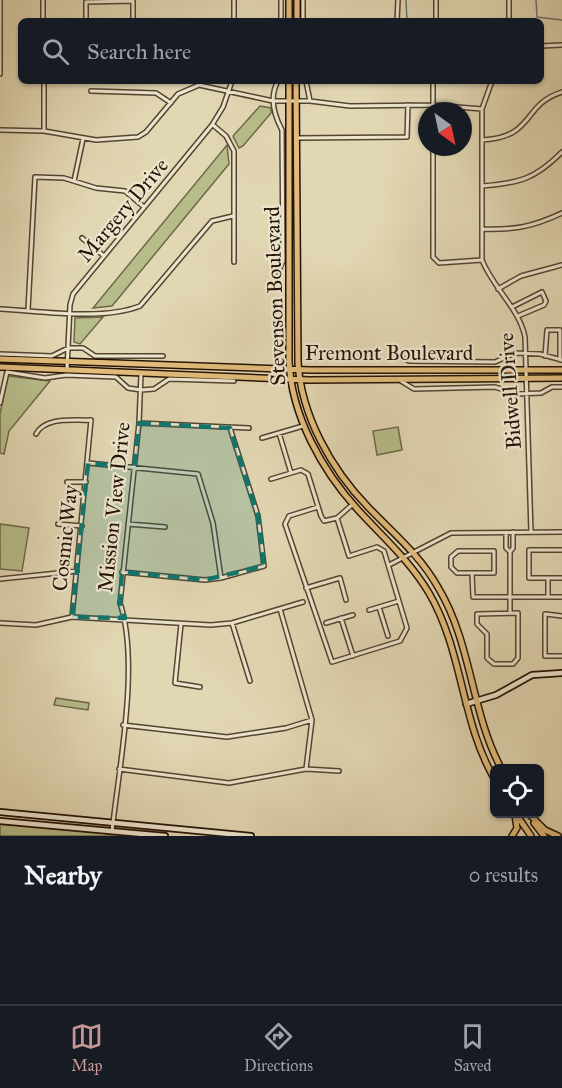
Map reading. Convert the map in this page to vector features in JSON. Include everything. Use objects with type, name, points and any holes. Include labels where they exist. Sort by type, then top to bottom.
[{"type":"main road","points":[[289,0],[289,18]]},
{"type":"main road","points":[[297,0],[297,18]]},
{"type":"main road","name":"Stevenson Boulevard","points":[[289,84],[290,379],[304,426],[324,465],[353,504],[405,558],[430,595],[447,629],[466,704],[478,742],[490,767]]},
{"type":"main road","name":"Stevenson Boulevard","points":[[296,84],[300,380],[314,425],[337,469],[363,502],[415,552],[440,589],[457,624],[488,738],[499,764]]},
{"type":"main road","name":"Fremont Boulevard","points":[[0,359],[67,361],[141,369],[300,380],[562,378]]},
{"type":"main road","name":"Fremont Boulevard","points":[[0,367],[562,370]]},
{"type":"main road","points":[[466,704],[496,695],[532,675],[562,674]]},
{"type":"main road","points":[[0,812],[252,836]]},
{"type":"main road","points":[[512,836],[517,828],[516,818]]},
{"type":"main road","points":[[518,818],[531,836]]},
{"type":"main road","points":[[531,818],[544,836]]},
{"type":"main road","points":[[533,818],[545,830],[558,836]]},
{"type":"main road","points":[[0,821],[165,836]]},
{"type":"street","points":[[0,0],[0,74]]},
{"type":"street","points":[[43,0],[43,18]]},
{"type":"street","points":[[234,0],[234,18]]},
{"type":"street","points":[[281,0],[281,18]]},
{"type":"street","points":[[303,0],[303,18]]},
{"type":"street","points":[[397,18],[398,0]]},
{"type":"street","points":[[436,0],[436,18]]},
{"type":"street","points":[[509,0],[509,18]]},
{"type":"street","points":[[86,18],[86,1],[133,1],[133,18]]},
{"type":"street","points":[[544,46],[562,45]]},
{"type":"street","points":[[44,84],[44,131]]},
{"type":"street","name":"Margery Drive","points":[[67,369],[73,294],[212,125],[231,84]]},
{"type":"street","points":[[273,101],[277,84]]},
{"type":"street","points":[[307,84],[310,101]]},
{"type":"street","points":[[433,84],[433,102]]},
{"type":"street","name":"Bidwell Drive","points":[[491,84],[482,110],[482,260],[523,326],[527,370],[531,532]]},
{"type":"street","points":[[0,130],[44,131],[83,139],[126,140],[146,132],[178,94],[192,86],[208,86],[273,101],[310,101],[350,106],[418,105]]},
{"type":"street","points":[[91,91],[156,93],[171,103]]},
{"type":"street","points":[[482,140],[496,139],[514,133],[524,126],[537,105],[562,92]]},
{"type":"street","name":"Stevenson Boulevard","points":[[273,101],[274,115],[282,130],[283,261],[278,272]]},
{"type":"street","points":[[296,138],[408,137],[408,105]]},
{"type":"street","points":[[472,109],[482,110]]},
{"type":"street","points":[[212,125],[226,136],[234,151],[234,262]]},
{"type":"street","points":[[74,181],[83,139]]},
{"type":"street","points":[[482,186],[511,184],[526,179],[548,167],[562,152]]},
{"type":"street","points":[[433,156],[433,257],[439,263],[482,260]]},
{"type":"street","points":[[28,310],[35,177],[59,177],[96,188],[125,191],[145,207]]},
{"type":"street","points":[[482,229],[515,230],[532,226],[562,213]]},
{"type":"street","points":[[0,309],[70,312],[127,311],[140,306],[212,221],[233,216]]},
{"type":"street","points":[[82,238],[104,256]]},
{"type":"street","points":[[498,289],[521,276],[562,265]]},
{"type":"street","points":[[512,307],[542,292],[546,301],[544,305],[518,316]]},
{"type":"street","points":[[545,356],[547,330],[560,330],[561,360]]},
{"type":"street","points":[[0,354],[52,356],[68,348],[82,348],[95,356],[164,356]]},
{"type":"street","name":"Fremont Boulevard","points":[[400,357],[409,361],[495,362],[515,353],[526,353],[561,360]]},
{"type":"street","name":"Mission View Drive","points":[[112,831],[129,664],[125,618],[120,603],[139,423],[141,369]]},
{"type":"street","points":[[0,403],[7,372],[45,378],[66,375],[116,377],[128,388],[141,390],[153,389],[170,379],[234,381]]},
{"type":"street","name":"Fremont Boulevard","points":[[399,379],[414,389],[495,387],[516,394],[527,394],[562,387]]},
{"type":"street","name":"Cosmic Way","points":[[36,434],[40,427],[49,422],[91,420],[72,617]]},
{"type":"street","points":[[139,423],[249,428]]},
{"type":"street","points":[[262,438],[304,426]]},
{"type":"street","points":[[122,572],[205,580],[264,566],[258,516],[230,428]]},
{"type":"street","points":[[279,433],[291,473]]},
{"type":"street","points":[[88,463],[198,474],[213,523],[221,578]]},
{"type":"street","points":[[271,479],[301,470],[308,474],[324,521],[337,518],[353,504]]},
{"type":"street","points":[[67,482],[86,482]]},
{"type":"street","points":[[318,507],[289,516],[285,524],[306,588],[316,608],[332,662],[404,639],[407,628],[382,548],[377,547],[349,556],[337,518]]},
{"type":"street","points":[[58,524],[82,526]]},
{"type":"street","points":[[128,524],[165,527]]},
{"type":"street","points":[[507,532],[507,548],[510,552]]},
{"type":"street","points":[[510,613],[510,552],[513,548],[513,532]]},
{"type":"street","points":[[388,565],[451,533],[562,532]]},
{"type":"street","points":[[562,550],[529,550],[529,578],[562,578]]},
{"type":"street","points":[[458,551],[494,551],[494,573],[472,573],[457,573],[451,567],[451,557],[458,551]]},
{"type":"street","points":[[0,579],[77,571]]},
{"type":"street","points":[[472,573],[473,597],[562,597]]},
{"type":"street","points":[[306,588],[340,578],[346,600]]},
{"type":"street","points":[[548,578],[548,597]]},
{"type":"street","points":[[369,610],[399,601]]},
{"type":"street","points":[[0,623],[36,625],[72,617],[125,618],[181,623],[232,623],[303,602]]},
{"type":"street","points":[[379,607],[388,636]]},
{"type":"street","points":[[280,609],[312,720],[306,769]]},
{"type":"street","points":[[510,613],[518,613],[518,658],[513,664],[494,664],[487,658],[488,634],[477,624],[477,614],[510,613]]},
{"type":"street","points":[[326,623],[353,615]]},
{"type":"street","points":[[562,616],[545,615],[545,656],[562,656]]},
{"type":"street","points":[[341,618],[353,656]]},
{"type":"street","points":[[181,623],[175,683],[200,687]]},
{"type":"street","points":[[232,623],[250,681]]},
{"type":"street","points":[[123,725],[227,737],[286,728],[312,720]]},
{"type":"street","points":[[119,769],[229,783],[306,769],[339,771]]},
{"type":"highlighted area","points":[[139,423],[230,428],[258,516],[264,566],[205,580],[122,572],[120,603],[125,618],[72,617],[88,463],[134,467]]},
{"type":"green space","points":[[260,106],[271,108],[271,113],[239,148],[233,136]]},
{"type":"green space","points":[[227,145],[229,164],[112,306],[93,308]]},
{"type":"green space","points":[[103,317],[80,344],[74,342],[75,318]]},
{"type":"green space","points":[[8,376],[50,381],[9,431],[4,454],[0,453],[0,414]]},
{"type":"green space","points":[[398,427],[402,450],[377,455],[373,431]]},
{"type":"green space","points":[[0,524],[29,528],[22,571],[0,569]]},
{"type":"green space","points":[[56,698],[89,703],[88,710],[54,705]]},
{"type":"green space","points":[[0,824],[12,825],[136,836],[0,836]]},
{"type":"waterway","points":[[406,0],[407,18]]},
{"type":"waterway","points":[[536,0],[537,17],[562,20]]}]
